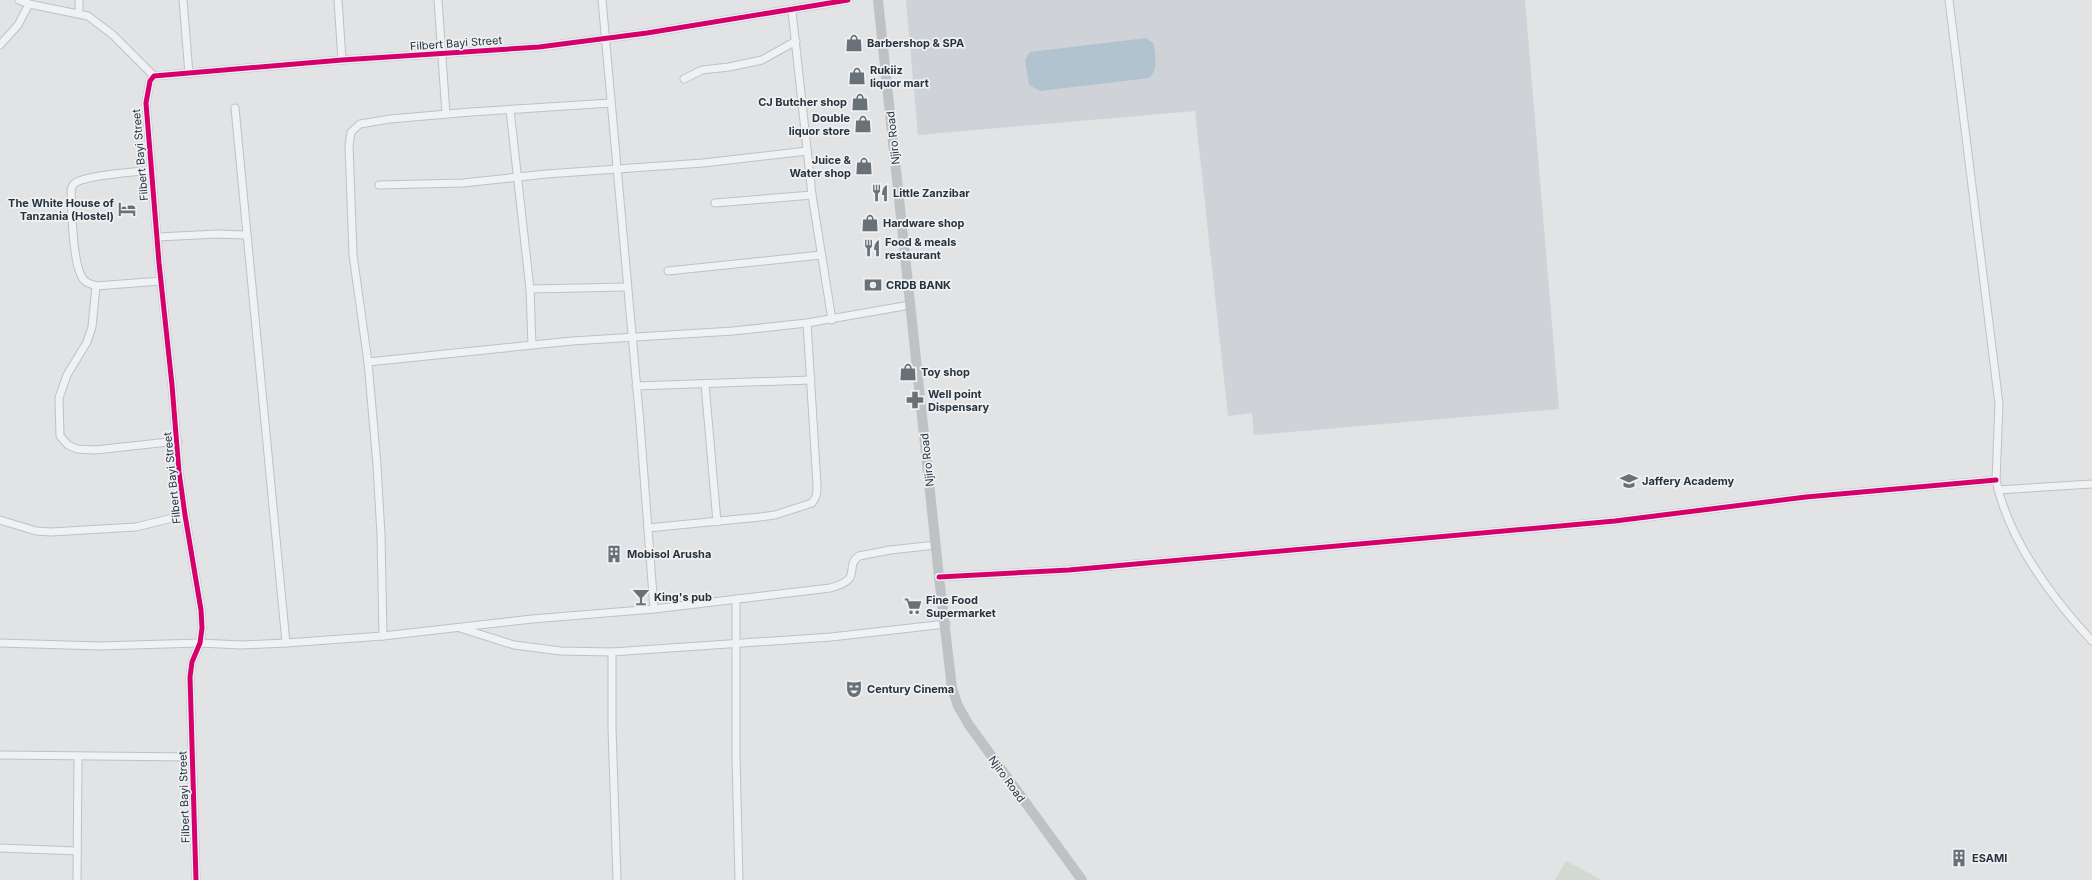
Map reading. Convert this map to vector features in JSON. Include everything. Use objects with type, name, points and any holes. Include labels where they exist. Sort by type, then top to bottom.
[{"type":"street","points":[[19,0],[29,4],[79,13],[99,23],[154,76]]},
{"type":"street","points":[[79,0],[79,13]]},
{"type":"street","points":[[183,0],[190,74]]},
{"type":"street","points":[[338,0],[342,60]]},
{"type":"street","points":[[438,0],[446,114]]},
{"type":"street","points":[[602,0],[654,609]]},
{"type":"street","name":"Filbert Bayi Street","points":[[196,880],[190,677],[192,662],[200,643],[202,628],[199,592],[184,515],[178,441],[161,281],[146,103],[150,81],[154,76],[342,60],[505,50],[606,38],[792,11],[848,0]]},
{"type":"street","name":"Njiro Road","points":[[878,0],[939,577],[946,624],[951,683],[962,713],[988,752],[1082,880]]},
{"type":"street","points":[[1950,0],[1997,388],[1999,438],[1996,480],[1998,490],[2010,523],[2025,552],[2068,613],[2092,641]]},
{"type":"street","points":[[0,45],[7,40],[18,25],[29,4]]},
{"type":"street","points":[[792,11],[812,195],[832,320]]},
{"type":"street","points":[[684,79],[702,70],[729,67],[762,60],[796,41]]},
{"type":"street","points":[[383,636],[381,535],[368,362],[353,255],[349,152],[351,132],[354,127],[366,123],[446,114],[610,103]]},
{"type":"street","points":[[235,108],[286,643]]},
{"type":"street","points":[[510,110],[519,176],[530,289],[532,345]]},
{"type":"street","points":[[379,185],[463,183],[519,176],[703,163],[807,151]]},
{"type":"street","points":[[152,170],[81,180],[74,184],[71,190],[77,263],[83,280],[96,286],[161,281]]},
{"type":"street","points":[[715,203],[812,195]]},
{"type":"street","points":[[158,237],[217,234],[246,235]]},
{"type":"street","points":[[668,271],[821,255]]},
{"type":"street","points":[[96,286],[92,327],[87,342],[67,375],[59,398],[60,436],[68,445],[77,449],[95,450],[178,441]]},
{"type":"street","points":[[530,289],[627,286]]},
{"type":"street","points":[[368,362],[532,345],[807,323],[832,320],[896,306],[910,305]]},
{"type":"street","points":[[648,528],[775,515],[812,503],[817,496],[807,323]]},
{"type":"street","points":[[636,386],[811,380]]},
{"type":"street","points":[[705,384],[717,522]]},
{"type":"street","points":[[939,577],[1069,570],[1615,521],[1806,497],[1996,480]]},
{"type":"street","points":[[1998,490],[2092,484]]},
{"type":"street","points":[[0,520],[36,531],[51,532],[136,527],[184,515]]},
{"type":"street","points":[[0,643],[99,646],[200,643],[241,645],[286,643],[383,636],[458,627],[654,609],[835,587],[850,580],[854,563],[859,556],[890,550],[936,545]]},
{"type":"street","points":[[736,599],[739,880]]},
{"type":"street","points":[[458,627],[514,645],[561,651],[612,652],[831,637],[946,624]]},
{"type":"street","points":[[612,652],[612,728],[617,880]]},
{"type":"street","points":[[0,755],[192,757]]},
{"type":"street","points":[[77,880],[78,757]]},
{"type":"street","points":[[0,848],[77,851]]},
{"type":"shaded area","points":[[906,0],[1525,0],[1559,409],[1254,435],[1252,413],[1228,416],[1195,111],[918,135]]},
{"type":"shaded area","points":[[1566,861],[1602,880],[1555,880]]},
{"type":"water","points":[[1146,38],[1154,44],[1155,67],[1149,78],[1040,91],[1029,85],[1025,60],[1030,52]]},
{"type":"cycle path","points":[[196,880],[190,677],[192,662],[200,643],[202,628],[201,610],[179,472],[172,385],[159,263],[146,103],[150,81],[154,76],[342,60],[539,47],[647,33],[848,0]]},
{"type":"cycle path","points":[[939,577],[1069,570],[1615,521],[1806,497],[1996,480]]},
{"type":"place","name":"Barbershop & SPA","points":[[854,43]]},
{"type":"place","name":"Rukiiz liquor mart","points":[[857,76]]},
{"type":"place","name":"CJ Butcher shop","points":[[860,102]]},
{"type":"place","name":"Double liquor store","points":[[863,124]]},
{"type":"place","name":"Juice & Water shop","points":[[864,166]]},
{"type":"place","name":"Little Zanzibar","points":[[880,193]]},
{"type":"place","name":"The White House of Tanzania (Hostel)","points":[[127,209]]},
{"type":"place","name":"Hardware shop","points":[[870,223]]},
{"type":"place","name":"Food & meals restaurant","points":[[872,248]]},
{"type":"place","name":"CRDB BANK","points":[[873,285]]},
{"type":"place","name":"Toy shop","points":[[908,372]]},
{"type":"place","name":"Well point Dispensary","points":[[915,400]]},
{"type":"place","name":"Jaffery Academy","points":[[1629,481]]},
{"type":"place","name":"Mobisol Arusha","points":[[614,554]]},
{"type":"place","name":"King's pub","points":[[641,597]]},
{"type":"place","name":"Fine Food Supermarket","points":[[913,606]]},
{"type":"place","name":"Century Cinema","points":[[854,689]]},
{"type":"place","name":"ESAMI","points":[[1959,858]]}]
